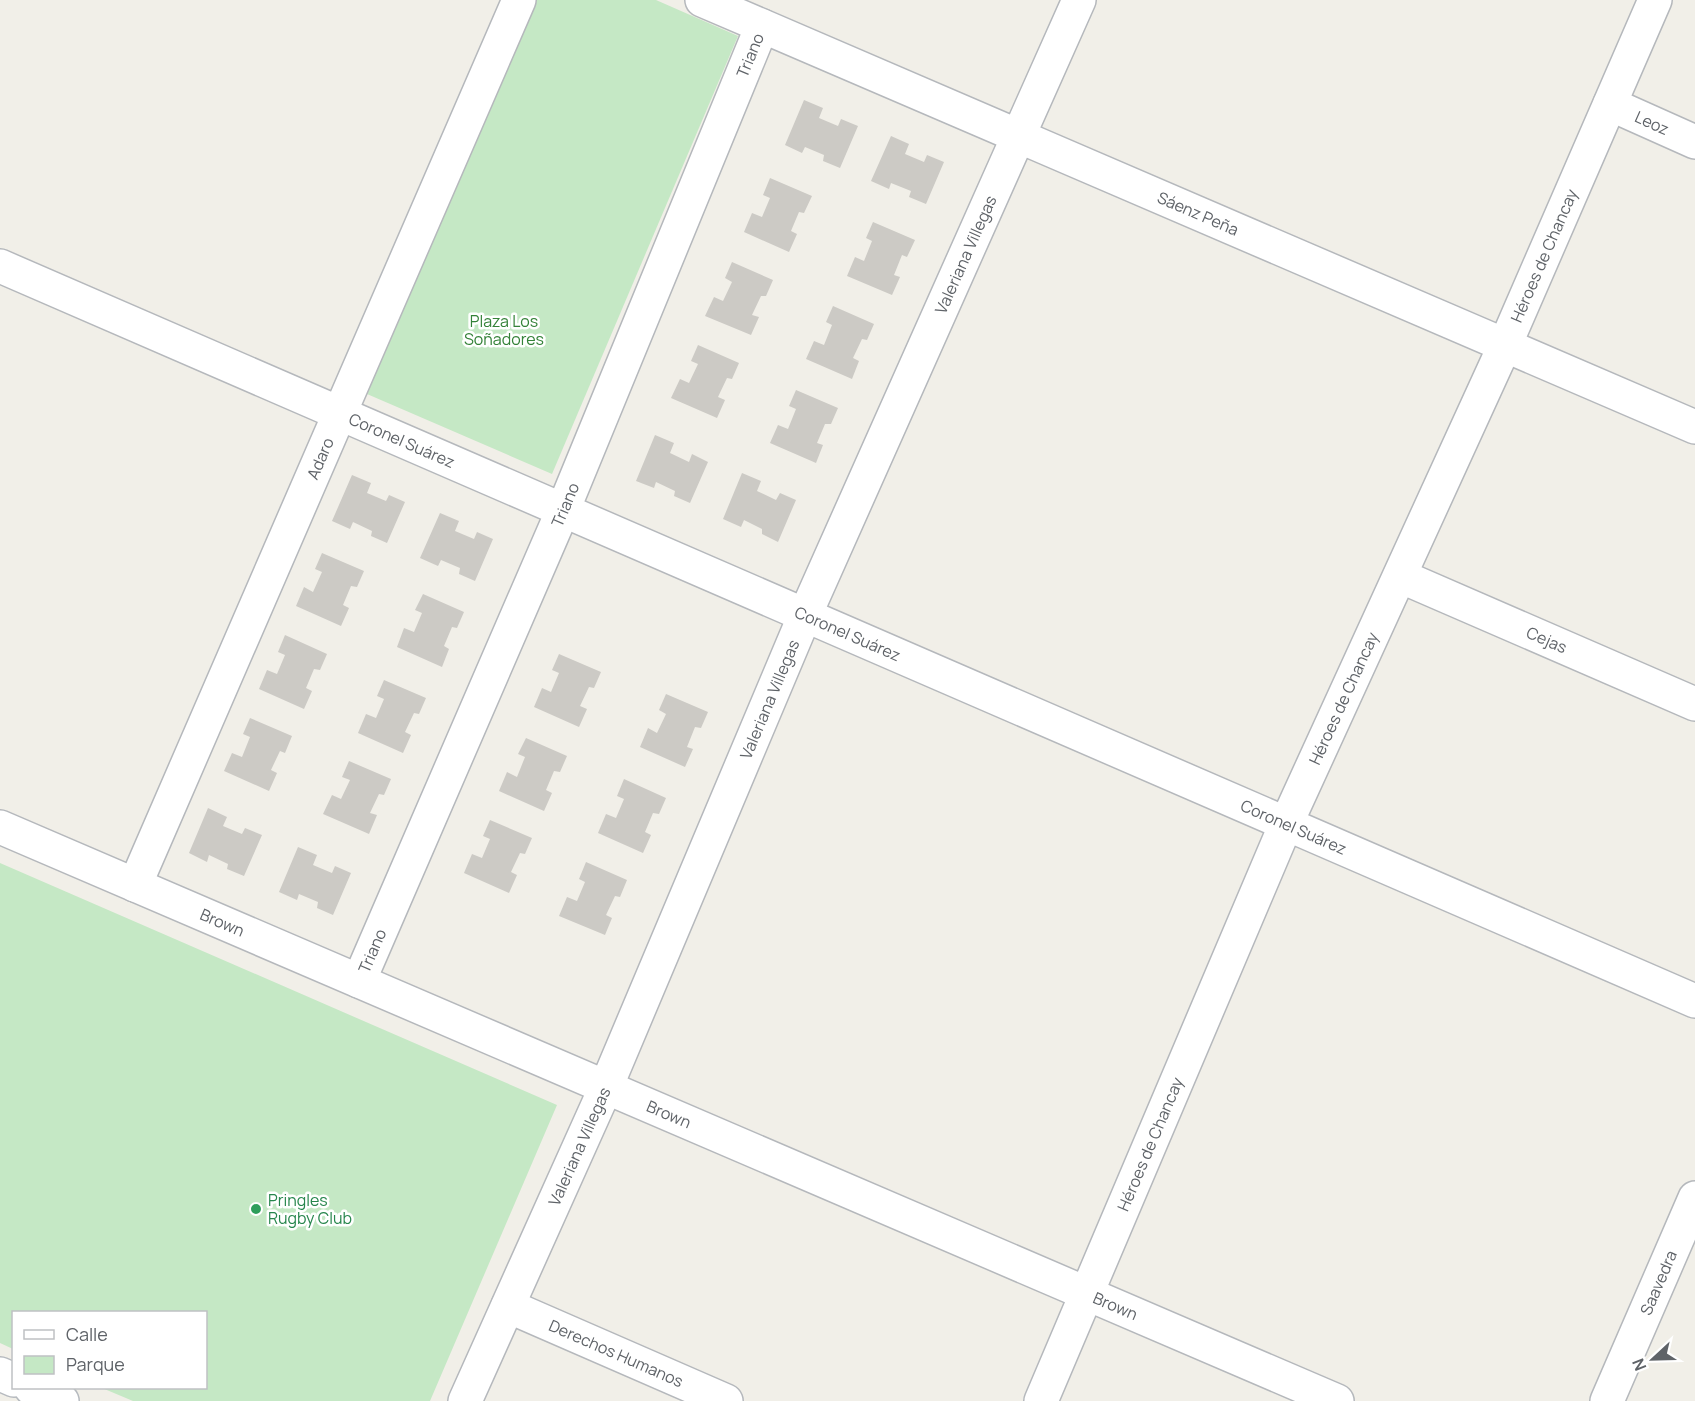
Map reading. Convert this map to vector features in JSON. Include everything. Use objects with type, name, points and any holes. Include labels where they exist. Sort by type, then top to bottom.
[{"type":"street","name":"Adaro","points":[[135,885],[519,0]]},
{"type":"street","name":"Sáenz Peña","points":[[702,0],[1695,427]]},
{"type":"street","name":"Valeriana Villegas","points":[[465,1401],[606,1087],[805,615],[1079,0]]},
{"type":"street","name":"Héroes de Chancay","points":[[1041,1401],[1286,824],[1505,345],[1655,0]]},
{"type":"street","name":"Triano","points":[[359,981],[563,510],[762,26]]},
{"type":"street","name":"Leoz","points":[[1610,104],[1695,142]]},
{"type":"street","name":"Coronel Suárez","points":[[0,266],[1695,1001]]},
{"type":"street","name":"Cejas","points":[[1400,576],[1695,704]]},
{"type":"street","name":"Brown","points":[[0,827],[1337,1401]]},
{"type":"street","name":"Saavedra","points":[[1607,1401],[1695,1197]]},
{"type":"street","name":"Derechos Humanos","points":[[508,1306],[726,1401]]},
{"type":"street","points":[[33,1389],[62,1401]]},
{"type":"green space","name":"Plaza Los Soñadores","points":[[535,0],[656,0],[738,36],[552,474],[367,394]]},
{"type":"green space","name":"Pringles Rugby Club","points":[[0,863],[557,1105],[430,1401],[133,1401],[104,1389],[207,1389],[207,1311],[12,1311],[12,1349],[0,1343]]},
{"type":"building","points":[[804,100],[823,108],[819,118],[838,126],[841,119],[858,126],[840,168],[823,161],[824,155],[805,147],[802,153],[785,145]]},
{"type":"building","points":[[891,136],[909,144],[905,154],[924,162],[927,155],[944,162],[926,204],[909,197],[911,191],[891,183],[889,189],[871,181]]},
{"type":"building","points":[[770,178],[812,196],[804,213],[799,212],[791,231],[797,234],[789,252],[744,232],[752,213],[762,217],[770,198],[763,195]]},
{"type":"building","points":[[873,222],[915,240],[907,257],[902,255],[894,275],[900,277],[892,295],[847,276],[855,257],[864,261],[872,241],[866,238]]},
{"type":"building","points":[[732,262],[773,280],[766,296],[761,296],[752,315],[759,317],[751,335],[705,316],[714,297],[723,301],[732,282],[725,278]]},
{"type":"building","points":[[833,306],[874,324],[867,340],[862,339],[853,358],[859,361],[852,379],[806,359],[814,341],[824,345],[832,325],[826,322]]},
{"type":"building","points":[[698,345],[739,363],[732,379],[727,378],[718,397],[725,400],[717,418],[671,398],[680,379],[689,383],[698,364],[691,361]]},
{"type":"building","points":[[796,390],[838,408],[831,424],[825,424],[817,443],[823,445],[816,463],[770,443],[778,425],[788,429],[796,409],[789,406]]},
{"type":"building","points":[[655,435],[674,443],[670,453],[689,462],[692,454],[708,462],[690,503],[674,496],[675,491],[656,482],[654,488],[636,481]]},
{"type":"building","points":[[742,473],[761,481],[757,491],[776,500],[780,493],[796,500],[778,542],[762,534],[762,529],[744,520],[741,527],[723,519]]},
{"type":"building","points":[[352,475],[371,483],[367,493],[386,501],[389,495],[405,502],[387,543],[371,536],[372,531],[353,522],[350,529],[332,521]]},
{"type":"building","points":[[440,513],[459,521],[455,531],[474,539],[477,532],[493,539],[475,581],[459,574],[460,568],[441,560],[438,566],[420,558]]},
{"type":"building","points":[[322,553],[364,571],[357,587],[351,586],[343,605],[349,608],[341,626],[296,606],[304,587],[313,592],[322,572],[315,569]]},
{"type":"building","points":[[423,594],[464,612],[457,628],[452,627],[444,646],[449,649],[442,667],[397,647],[404,628],[414,632],[422,613],[415,610]]},
{"type":"building","points":[[285,635],[327,654],[320,670],[314,669],[306,688],[312,691],[304,709],[259,689],[267,670],[277,674],[285,655],[278,652]]},
{"type":"building","points":[[559,654],[601,672],[594,688],[589,687],[580,706],[587,709],[579,727],[534,707],[542,688],[551,692],[559,673],[552,670]]},
{"type":"building","points":[[384,680],[426,698],[419,714],[414,713],[405,732],[411,735],[403,753],[358,733],[366,714],[376,718],[384,699],[377,696]]},
{"type":"building","points":[[666,694],[708,712],[701,728],[695,727],[687,747],[693,749],[685,767],[640,747],[648,728],[657,733],[666,714],[659,710]]},
{"type":"building","points":[[250,718],[292,736],[285,753],[280,751],[271,770],[277,773],[269,791],[224,771],[232,753],[242,757],[250,737],[243,734]]},
{"type":"building","points":[[526,738],[567,756],[560,772],[554,771],[546,790],[552,793],[544,811],[499,791],[507,772],[517,777],[525,757],[518,754]]},
{"type":"building","points":[[349,761],[391,779],[384,795],[379,794],[370,813],[377,815],[369,834],[323,814],[332,795],[341,799],[350,780],[342,777]]},
{"type":"building","points":[[624,779],[666,798],[659,814],[653,813],[645,832],[651,835],[643,853],[598,833],[606,814],[616,818],[624,799],[617,796]]},
{"type":"building","points":[[208,808],[227,817],[223,826],[242,834],[245,828],[262,835],[244,876],[227,869],[228,864],[209,855],[207,862],[189,853]]},
{"type":"building","points":[[490,820],[532,838],[525,854],[520,853],[511,872],[517,875],[509,893],[464,873],[472,854],[482,858],[490,839],[483,836]]},
{"type":"building","points":[[298,847],[317,855],[313,865],[332,873],[335,866],[351,873],[333,915],[317,908],[318,902],[299,894],[297,900],[279,892]]},
{"type":"building","points":[[586,862],[627,880],[620,897],[615,896],[606,915],[612,918],[605,935],[559,916],[567,897],[577,901],[585,882],[579,879]]},
{"type":"place","name":"Pringles Rugby Club","points":[[256,1209]]}]
